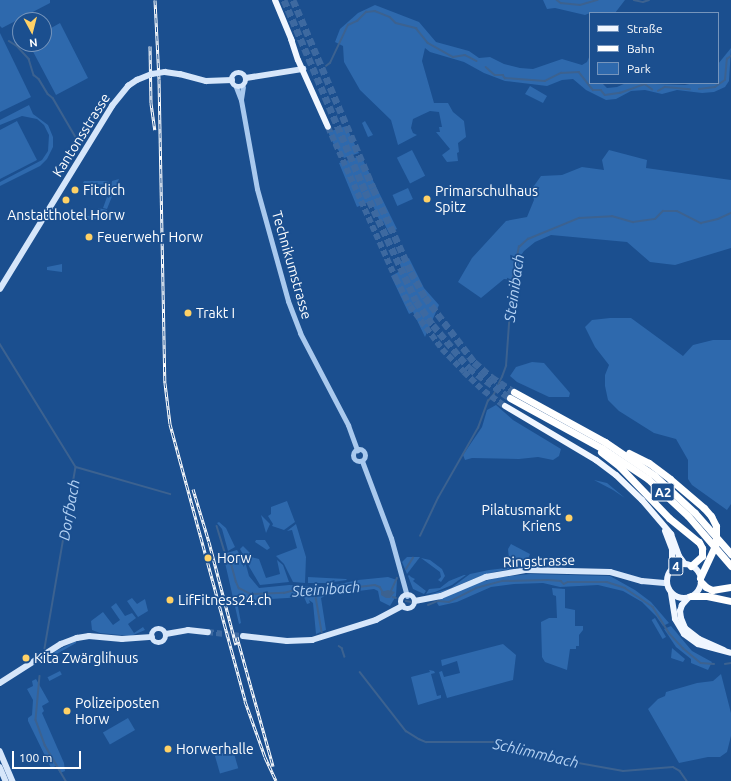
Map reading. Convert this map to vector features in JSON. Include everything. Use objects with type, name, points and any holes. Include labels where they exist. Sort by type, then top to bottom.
[{"type":"highway","name":"A2","points":[[731,554],[678,495],[655,476],[612,446],[512,395],[629,465],[664,493],[688,516],[731,566]]},
{"type":"highway","points":[[580,436],[620,467],[680,527],[696,540],[702,548],[701,558],[688,565]]},
{"type":"highway","points":[[612,446],[644,460],[663,473],[704,508],[711,516],[716,526],[716,543],[700,580],[706,587],[712,590],[731,587]]},
{"type":"highway","points":[[690,597],[729,600]]},
{"type":"main road","points":[[275,0],[298,60],[328,127]]},
{"type":"main road","points":[[246,78],[303,69]]},
{"type":"main road","name":"Kantonsstrasse","points":[[0,289],[112,106],[128,86],[137,80],[152,74],[165,72],[180,74],[206,81],[232,80]]},
{"type":"main road","points":[[238,73],[244,75],[246,78],[246,83],[243,87],[236,87],[232,80],[233,76],[238,73]]},
{"type":"main road","name":"4","points":[[505,406],[604,465],[634,492],[662,524],[674,539],[679,556],[698,572],[700,580],[697,591],[681,608],[680,617],[692,638]]},
{"type":"main road","name":"4","points":[[662,524],[672,549],[672,570]]},
{"type":"main road","name":"4","points":[[688,565],[678,565],[672,570],[668,577],[667,583],[671,592],[677,624],[692,638],[719,646],[729,652]]},
{"type":"main road","name":"Ringstrasse","points":[[415,601],[441,596],[473,582],[498,574],[526,570],[610,572],[642,582],[667,583]]},
{"type":"main road","name":"4","points":[[671,592],[680,597],[690,597]]},
{"type":"main road","points":[[406,596],[411,596],[415,601],[415,606],[410,609],[406,609],[402,606],[402,600],[406,596]]},
{"type":"main road","points":[[243,636],[287,641],[312,640],[376,620],[402,606]]},
{"type":"main road","points":[[152,637],[152,633],[157,628],[162,629],[166,634]]},
{"type":"main road","points":[[166,634],[188,630],[208,632]]},
{"type":"main road","points":[[152,637],[156,642],[162,642],[165,639],[166,634]]},
{"type":"main road","points":[[0,684],[61,644],[76,638],[89,636],[122,639],[152,637]]},
{"type":"main road","points":[[0,751],[13,781]]},
{"type":"main road","points":[[0,767],[6,781]]},
{"type":"street","name":"Technikumstrasse","points":[[236,87],[241,100],[257,189],[288,300],[300,333],[348,425],[357,450]]},
{"type":"street","name":"Technikumstrasse","points":[[241,100],[243,87]]},
{"type":"street","points":[[362,460],[357,461],[353,457],[353,453],[357,450],[363,451],[365,454],[362,460],[390,538],[406,596]]},
{"type":"green space","points":[[0,0],[50,0],[50,3],[33,12],[12,12],[12,23],[2,28],[0,26]]},
{"type":"green space","points":[[543,0],[625,0],[616,12],[589,12],[585,15],[555,8],[547,9]]},
{"type":"green space","points":[[375,5],[419,22],[436,42],[469,51],[479,58],[490,57],[504,64],[520,68],[533,69],[562,59],[582,65],[587,62],[589,57],[589,84],[603,84],[607,88],[617,87],[624,84],[719,84],[719,63],[731,48],[729,81],[725,87],[714,92],[702,93],[677,90],[662,94],[645,90],[631,91],[616,99],[606,100],[586,90],[573,79],[562,80],[547,86],[505,81],[484,73],[464,62],[430,52],[425,48],[422,61],[434,103],[448,103],[453,112],[464,121],[466,137],[458,143],[458,161],[447,162],[442,155],[450,149],[436,132],[440,132],[439,127],[442,127],[439,112],[430,111],[413,119],[411,128],[413,133],[417,135],[398,145],[391,120],[360,90],[344,62],[343,46],[335,42],[340,29],[358,13]]},
{"type":"green space","points":[[60,23],[88,78],[56,95],[33,52],[52,52],[52,28]]},
{"type":"green space","points":[[0,33],[31,97],[0,112]]},
{"type":"green space","points":[[530,86],[547,96],[543,103],[525,94]]},
{"type":"green space","points":[[29,105],[33,114],[48,125],[53,137],[53,147],[47,159],[40,166],[0,186],[0,182],[42,160],[48,151],[49,135],[44,125],[37,119],[22,116],[0,125],[0,120]]},
{"type":"green space","points":[[17,121],[37,160],[0,179],[0,130]]},
{"type":"green space","points":[[365,121],[373,135],[368,137],[362,123]]},
{"type":"green space","points":[[346,126],[359,153],[344,158],[333,143],[328,132]]},
{"type":"green space","points":[[412,150],[425,176],[410,184],[397,158]]},
{"type":"green space","points":[[609,150],[647,160],[646,168],[731,180],[731,248],[675,265],[650,262],[627,242],[551,235],[535,242],[524,251],[519,258],[520,269],[516,280],[504,279],[481,298],[458,282],[472,258],[506,221],[527,217],[534,200],[531,190],[541,176],[562,175],[582,167],[604,170],[602,160]]},
{"type":"green space","points":[[361,156],[397,229],[389,233],[383,221],[380,222],[371,201],[357,207],[339,163]]},
{"type":"green space","points":[[119,179],[107,209],[103,208],[107,197],[109,198],[112,181]]},
{"type":"green space","points":[[84,181],[108,181],[109,183],[108,185],[83,183]]},
{"type":"green space","points":[[408,188],[413,199],[397,206],[392,195]]},
{"type":"green space","points":[[98,208],[107,210],[105,220],[77,218],[81,214],[81,216],[95,216],[95,213],[99,213]]},
{"type":"green space","points":[[409,258],[424,288],[439,305],[425,337],[413,312],[409,314],[391,276],[402,270],[399,262]]},
{"type":"green space","points":[[62,264],[62,272],[47,270],[47,267]]},
{"type":"green space","points":[[631,318],[683,356],[693,345],[713,340],[731,340],[731,504],[727,510],[692,485],[688,479],[688,460],[676,439],[654,433],[619,411],[608,400],[605,386],[605,375],[609,365],[595,347],[585,327],[592,320]]},
{"type":"green space","points":[[532,362],[544,363],[570,393],[569,397],[549,397],[517,382],[510,376],[516,367]]},
{"type":"green space","points":[[496,405],[513,420],[561,449],[559,456],[553,460],[538,457],[519,459],[472,458],[465,460],[463,455],[482,427],[487,410]]},
{"type":"green space","points":[[594,480],[607,483],[625,498],[613,490]]},
{"type":"green space","points":[[287,501],[295,522],[284,530],[272,526],[273,524],[268,516],[271,514],[271,507]]},
{"type":"green space","points":[[261,515],[270,524],[266,533]]},
{"type":"green space","points":[[219,522],[226,528],[235,547],[228,551],[222,529],[217,523]]},
{"type":"green space","points":[[296,524],[306,557],[305,583],[293,582],[284,564],[276,556],[297,548],[292,530],[287,531]]},
{"type":"green space","points":[[256,540],[265,540],[270,548],[267,550],[255,542]]},
{"type":"green space","points":[[511,544],[530,554],[528,559],[509,559],[508,549]]},
{"type":"green space","points":[[243,546],[250,553],[246,560],[240,549]]},
{"type":"green space","points":[[237,550],[246,565],[249,576],[259,588],[289,585],[322,587],[325,596],[321,598],[326,630],[316,634],[313,603],[309,600],[310,603],[307,604],[304,597],[237,601],[241,623],[239,624],[223,554]]},
{"type":"green space","points":[[251,557],[259,559],[266,578],[280,574],[277,560],[283,565],[289,582],[260,585],[247,563]]},
{"type":"green space","points":[[407,557],[420,557],[407,574],[402,562]]},
{"type":"green space","points":[[421,558],[430,560],[442,569],[445,576],[441,582],[438,580],[441,577],[440,572]]},
{"type":"green space","points":[[524,566],[552,566],[518,568],[494,572],[440,593],[425,596],[451,588],[470,574]]},
{"type":"green space","points":[[530,574],[610,576],[635,590],[651,602],[669,623],[663,626],[656,616],[642,602],[623,591],[598,585],[560,587],[543,583],[514,584],[491,587],[457,602],[439,606],[437,603],[439,599],[473,584],[500,577]]},
{"type":"green space","points":[[409,575],[415,579],[413,581],[426,591],[424,594],[413,589],[408,576]]},
{"type":"green space","points":[[466,575],[452,585],[426,594],[429,589],[440,588],[449,581]]},
{"type":"green space","points":[[308,577],[347,580],[326,583],[308,583]]},
{"type":"green space","points":[[388,577],[397,580],[396,596],[390,606],[380,601],[378,591],[374,589],[328,595],[326,587],[358,580]]},
{"type":"green space","points":[[552,588],[565,589],[565,608],[575,610],[575,626],[583,626],[583,630],[579,635],[579,646],[576,646],[576,649],[570,649],[567,670],[545,662],[542,657],[541,622],[549,618],[557,618],[556,596],[553,595]]},
{"type":"green space","points":[[132,598],[137,604],[145,599],[148,611],[138,617],[127,601]]},
{"type":"green space","points":[[116,603],[125,616],[132,613],[136,618],[128,624],[134,633],[143,627],[145,630],[131,636],[100,633],[92,630],[91,621],[103,612],[113,625],[120,620],[111,607]]},
{"type":"green space","points":[[655,618],[666,637],[663,639],[652,620]]},
{"type":"green space","points":[[671,626],[692,651],[712,662],[708,670],[691,663],[691,659],[676,647],[664,629]]},
{"type":"green space","points":[[76,641],[76,643],[55,655],[54,652]]},
{"type":"green space","points":[[503,644],[516,655],[513,680],[447,698],[439,672],[442,671],[444,677],[460,673],[457,661],[442,666],[441,660]]},
{"type":"green space","points":[[672,648],[685,659],[683,662],[671,658]]},
{"type":"green space","points":[[429,670],[434,671],[435,673],[431,674],[437,696],[441,695],[441,698],[418,705],[411,677],[430,672]]},
{"type":"green space","points":[[60,671],[62,675],[49,681],[48,677]]},
{"type":"green space","points":[[721,674],[731,713],[731,736],[727,752],[720,757],[708,757],[679,763],[648,709],[658,699],[665,696],[666,692],[697,683],[713,681]]},
{"type":"green space","points":[[36,679],[49,702],[42,706],[44,711],[42,713],[64,763],[65,771],[60,773],[56,766],[51,768],[28,721],[28,718],[32,715],[33,700],[27,689],[33,686],[32,681]]},
{"type":"green space","points":[[128,718],[135,730],[110,745],[103,732]]},
{"type":"green space","points":[[233,750],[238,768],[220,774],[215,755]]},
{"type":"shaded area","points":[[388,590],[395,592],[390,598],[386,598],[381,595],[381,592]]},
{"type":"waterway","points":[[557,0],[561,3],[580,5],[597,0]]},
{"type":"waterway","points":[[634,0],[643,2],[649,0]]},
{"type":"waterway","points":[[326,66],[330,63],[348,25],[357,21],[366,12],[375,11],[390,17],[396,23],[416,28],[428,43],[453,57],[465,55],[477,61]]},
{"type":"waterway","points":[[9,41],[17,46],[29,59],[34,75],[39,79],[48,94],[53,98],[77,139],[82,141]]},
{"type":"waterway","points":[[699,89],[715,87],[725,80],[727,59],[731,56]]},
{"type":"waterway","points":[[486,67],[495,75],[503,75],[505,78],[545,81],[561,73],[579,72],[593,90],[601,90],[605,95],[620,93],[645,84],[652,89]]},
{"type":"waterway","points":[[658,91],[665,87],[690,89]]},
{"type":"waterway","name":"Steinibach","points":[[420,536],[438,498],[478,428],[488,401],[494,394],[506,366],[512,282],[519,247],[528,239],[579,218],[612,216],[633,222],[655,219],[663,211],[677,211],[701,223],[718,219],[731,213]]},
{"type":"waterway","name":"Dorfbach","points":[[0,344],[76,467],[45,648]]},
{"type":"waterway","name":"Steinibach","points":[[76,467],[170,494]]},
{"type":"waterway","name":"Steinibach","points":[[217,526],[239,588],[251,594],[284,593],[299,589],[324,591],[375,585],[380,587],[383,592]]},
{"type":"waterway","name":"Steinibach","points":[[406,569],[413,558]]},
{"type":"waterway","name":"Steinibach","points":[[391,591],[397,578]]},
{"type":"waterway","points":[[428,605],[438,601],[449,602],[476,588],[503,581],[548,580],[561,581],[564,584],[568,582],[607,582],[625,588],[653,607],[669,633],[683,648],[701,663],[714,664]]},
{"type":"waterway","points":[[315,591],[322,632]]},
{"type":"waterway","points":[[406,601],[411,602]]},
{"type":"waterway","points":[[339,646],[342,648],[345,657]]},
{"type":"waterway","points":[[725,664],[731,663]]},
{"type":"waterway","name":"Schlimmbach","points":[[360,672],[406,731],[426,742],[500,742],[562,760],[623,771],[673,767],[680,771],[687,781]]},
{"type":"waterway","name":"Dorfbach","points":[[40,676],[36,720],[45,745],[66,781]]},
{"type":"tunnel","points":[[284,0],[365,191],[416,301],[433,325],[469,368],[510,398]]},
{"type":"tunnel","points":[[293,0],[373,188],[411,272],[425,297],[474,362],[491,377],[514,392]]},
{"type":"tunnel","points":[[328,127],[396,279],[410,306],[442,349],[484,391],[505,406]]},
{"type":"tunnel","points":[[208,632],[243,636]]},
{"type":"railway","points":[[155,0],[159,79],[165,383],[170,424],[245,701],[265,757],[276,781]]},
{"type":"railway","points":[[150,46],[151,103],[155,130]]},
{"type":"railway","points":[[193,489],[209,542],[236,645]]},
{"type":"railway","points":[[237,637],[273,766]]},
{"type":"place","name":"Fitdich","points":[[75,190]]},
{"type":"place","name":"Primarschulhaus Spitz","points":[[427,199]]},
{"type":"place","name":"Anstatthotel Horw","points":[[66,200]]},
{"type":"place","name":"Feuerwehr Horw","points":[[89,237]]},
{"type":"place","name":"Trakt I","points":[[188,313]]},
{"type":"place","name":"Pilatusmarkt Kriens","points":[[569,518]]},
{"type":"place","name":"Horw","points":[[208,558]]},
{"type":"place","name":"LifFitness24.ch","points":[[170,600]]},
{"type":"place","name":"Kita Zwärglihuus","points":[[26,658]]},
{"type":"place","name":"Polizeiposten Horw","points":[[67,711]]},
{"type":"place","name":"Horwerhalle","points":[[168,749]]}]
